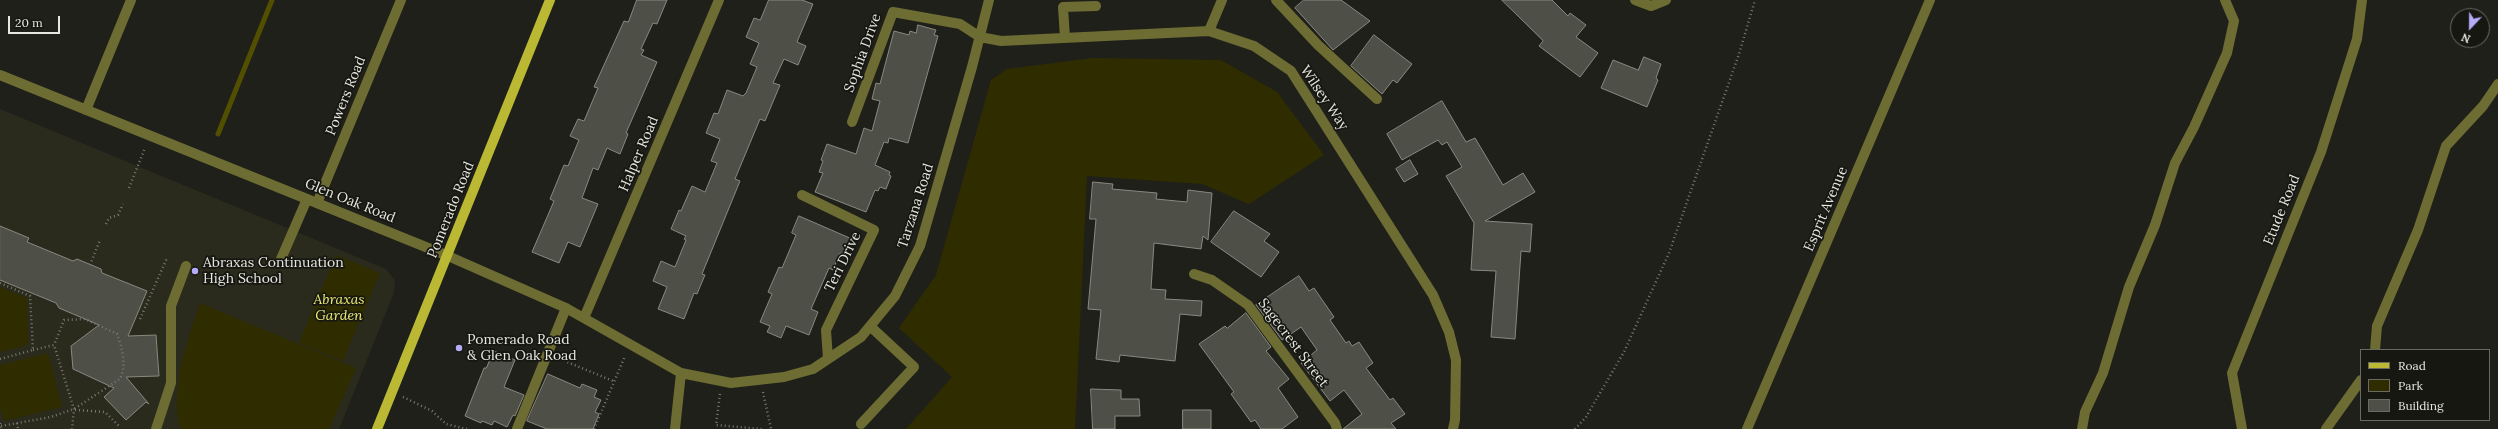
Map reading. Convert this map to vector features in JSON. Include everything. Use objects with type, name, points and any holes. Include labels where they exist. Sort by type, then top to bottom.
[{"type":"main road","name":"Pomerado Road","points":[[377,429],[550,0]]},
{"type":"street","points":[[86,110],[131,0]]},
{"type":"street","name":"Powers Road","points":[[317,203],[401,0]]},
{"type":"street","name":"Halper Road","points":[[584,318],[719,0]]},
{"type":"street","name":"Tarzana Road","points":[[681,372],[731,383],[784,377],[813,369],[871,327],[895,296],[920,246],[980,37],[989,0]]},
{"type":"street","points":[[1209,31],[1222,0]]},
{"type":"street","points":[[1276,0],[1318,45],[1377,100]]},
{"type":"street","points":[[1635,0],[1651,6],[1666,0]]},
{"type":"street","name":"Esprit Avenue","points":[[1747,429],[1930,0]]},
{"type":"street","points":[[2082,429],[2085,412],[2103,373],[2129,287],[2155,225],[2175,163],[2197,121],[2227,52],[2234,20],[2225,0]]},
{"type":"street","name":"Etude Road","points":[[2242,429],[2232,373],[2321,152],[2357,39],[2362,0]]},
{"type":"street","points":[[1065,38],[1063,7],[1096,6]]},
{"type":"street","name":"Sophia Drive","points":[[852,122],[893,12],[960,24],[980,37]]},
{"type":"street","name":"Wilsey Way","points":[[980,37],[1001,41],[1209,31],[1254,46],[1291,71],[1429,288],[1449,332],[1456,360],[1455,420],[1453,429]]},
{"type":"street","name":"Glen Oak Road","points":[[0,75],[448,256],[566,308],[630,346],[681,372]]},
{"type":"street","points":[[2375,349],[2377,326],[2418,230],[2446,146],[2483,106],[2498,84]]},
{"type":"street","name":"Teri Drive","points":[[802,195],[874,230],[826,330],[828,359]]},
{"type":"street","points":[[281,259],[307,199]]},
{"type":"street","points":[[156,429],[171,383],[171,306],[186,266]]},
{"type":"street","name":"Sagecrest Street","points":[[1194,274],[1212,280],[1248,305],[1335,423],[1337,429]]},
{"type":"street","points":[[517,429],[566,308]]},
{"type":"street","points":[[862,424],[914,367],[871,327]]},
{"type":"street","points":[[674,429],[681,372]]},
{"type":"street","points":[[2326,429],[2360,381]]},
{"type":"path","points":[[1575,429],[1586,416],[1624,352],[1669,253],[1739,54],[1755,0]]},
{"type":"path","points":[[129,188],[150,136]]},
{"type":"path","points":[[106,224],[109,218],[118,215],[123,204]]},
{"type":"path","points":[[90,265],[100,240]]},
{"type":"path","points":[[140,319],[167,258]]},
{"type":"path","points":[[0,283],[30,296],[33,350]]},
{"type":"path","points":[[0,423],[0,427],[51,417],[74,410],[120,379],[124,372],[122,348],[117,334],[85,319],[64,320],[54,345],[74,410],[72,429]]},
{"type":"path","points":[[0,359],[54,345]]},
{"type":"path","points":[[594,429],[613,381],[630,346]]},
{"type":"path","points":[[547,354],[613,381]]},
{"type":"path","points":[[759,380],[771,429]]},
{"type":"path","points":[[722,382],[716,426],[762,429]]},
{"type":"path","points":[[392,392],[432,411],[446,424],[467,429]]},
{"type":"path","points":[[74,410],[105,412],[119,426]]},
{"type":"path","points":[[17,424],[18,429]]},
{"type":"shaded area","name":"Abraxas Continuation High School","points":[[0,109],[386,269],[394,279],[395,286],[393,295],[339,429],[0,429]]},
{"type":"green space","points":[[1093,58],[1221,60],[1277,92],[1324,155],[1249,204],[1202,184],[1087,176],[1075,429],[906,429],[952,377],[899,328],[936,275],[991,80],[1007,69]]},
{"type":"green space","name":"Abraxas Garden","points":[[336,255],[380,273],[343,361],[299,343]]},
{"type":"green space","points":[[0,287],[27,298],[28,345],[0,352]]},
{"type":"green space","points":[[200,303],[356,368],[329,429],[180,429],[177,413],[177,397],[181,365]]},
{"type":"green space","points":[[48,353],[62,407],[4,421],[0,407],[0,365]]},
{"type":"building","points":[[637,0],[667,0],[657,24],[653,23],[641,49],[644,50],[641,55],[657,62],[626,133],[628,134],[620,154],[607,148],[598,170],[593,168],[582,198],[598,204],[580,247],[568,242],[559,263],[532,252],[554,201],[550,199],[564,165],[568,166],[579,140],[570,136],[578,119],[584,121],[598,88],[594,87],[624,21],[628,22]]},
{"type":"building","points":[[769,0],[802,0],[813,4],[797,42],[806,46],[798,65],[784,59],[773,83],[780,85],[765,121],[760,119],[735,179],[740,181],[702,274],[705,275],[697,294],[694,293],[684,319],[658,309],[667,287],[653,281],[661,261],[675,267],[686,240],[684,239],[686,236],[671,229],[692,186],[705,192],[717,163],[711,161],[720,139],[706,133],[714,113],[718,114],[727,90],[743,96],[746,93],[757,67],[750,64],[759,43],[746,37],[754,18],[760,20]]},
{"type":"building","points":[[1304,0],[1341,0],[1370,21],[1333,50],[1295,8]]},
{"type":"building","points":[[1502,0],[1552,0],[1568,16],[1570,13],[1586,25],[1576,37],[1598,53],[1580,77],[1539,46],[1543,41]]},
{"type":"building","points":[[918,25],[936,30],[934,35],[938,36],[908,143],[889,138],[888,143],[884,142],[875,165],[890,172],[889,175],[891,176],[886,189],[880,187],[878,191],[875,190],[866,212],[815,192],[823,173],[819,172],[823,161],[821,160],[827,144],[856,154],[864,128],[872,131],[880,101],[872,99],[876,83],[880,84],[894,31],[909,35],[910,31],[916,33]]},
{"type":"building","points":[[1374,35],[1412,64],[1397,83],[1393,80],[1382,94],[1351,66]]},
{"type":"building","points":[[1644,57],[1661,64],[1656,78],[1658,80],[1647,107],[1601,88],[1613,60],[1638,70]]},
{"type":"building","points":[[1442,101],[1466,142],[1475,138],[1503,185],[1523,173],[1535,192],[1485,221],[1532,224],[1530,252],[1521,251],[1515,339],[1491,337],[1496,271],[1471,270],[1474,223],[1446,176],[1462,167],[1447,142],[1442,145],[1438,140],[1402,160],[1387,134]]},
{"type":"building","points":[[1410,160],[1418,174],[1404,182],[1396,169]]},
{"type":"building","points":[[1093,182],[1113,184],[1112,189],[1157,193],[1156,199],[1187,202],[1188,190],[1212,193],[1208,240],[1203,236],[1201,249],[1154,243],[1151,289],[1166,290],[1165,299],[1202,301],[1201,316],[1180,314],[1175,361],[1120,355],[1119,362],[1096,359],[1101,310],[1088,309],[1096,219],[1090,219]]},
{"type":"building","points":[[1234,211],[1270,234],[1264,241],[1279,252],[1261,277],[1211,242]]},
{"type":"building","points":[[799,216],[852,239],[844,255],[840,253],[833,270],[829,268],[811,309],[818,312],[809,335],[786,326],[781,338],[767,332],[770,326],[760,322],[772,294],[768,292],[779,267],[782,268],[796,235],[792,233]]},
{"type":"building","points":[[0,226],[29,238],[27,242],[73,261],[77,259],[101,269],[102,273],[147,291],[128,336],[156,335],[159,376],[126,377],[149,404],[146,402],[126,420],[104,397],[114,388],[73,369],[71,346],[99,325],[59,308],[56,303],[0,280]]},
{"type":"building","points":[[1299,276],[1309,291],[1314,288],[1334,317],[1330,320],[1346,343],[1349,341],[1352,346],[1359,342],[1373,363],[1366,368],[1390,400],[1393,398],[1405,414],[1391,423],[1396,429],[1343,429],[1362,414],[1344,390],[1330,401],[1301,363],[1317,350],[1301,327],[1282,340],[1256,305]]},
{"type":"building","points":[[1246,313],[1271,347],[1266,351],[1289,379],[1278,388],[1298,417],[1282,429],[1261,429],[1255,420],[1251,422],[1231,394],[1234,392],[1199,344],[1225,326],[1227,328]]},
{"type":"building","points":[[494,351],[515,360],[504,387],[524,395],[515,416],[513,415],[507,427],[494,421],[492,425],[482,421],[481,423],[465,416],[484,368],[486,368]]},
{"type":"building","points":[[548,374],[580,388],[582,384],[597,390],[594,397],[601,400],[595,412],[599,414],[593,429],[547,429],[527,421]]},
{"type":"building","points":[[1091,389],[1121,390],[1121,399],[1139,399],[1140,416],[1115,416],[1115,429],[1093,429]]},
{"type":"building","points":[[1183,410],[1211,410],[1211,429],[1183,429]]},
{"type":"waterway","points":[[218,134],[272,0]]},
{"type":"place","name":"Abraxas Continuation High School","points":[[195,271]]},
{"type":"place","name":"Pomerado Road & Glen Oak Road","points":[[459,348]]}]
